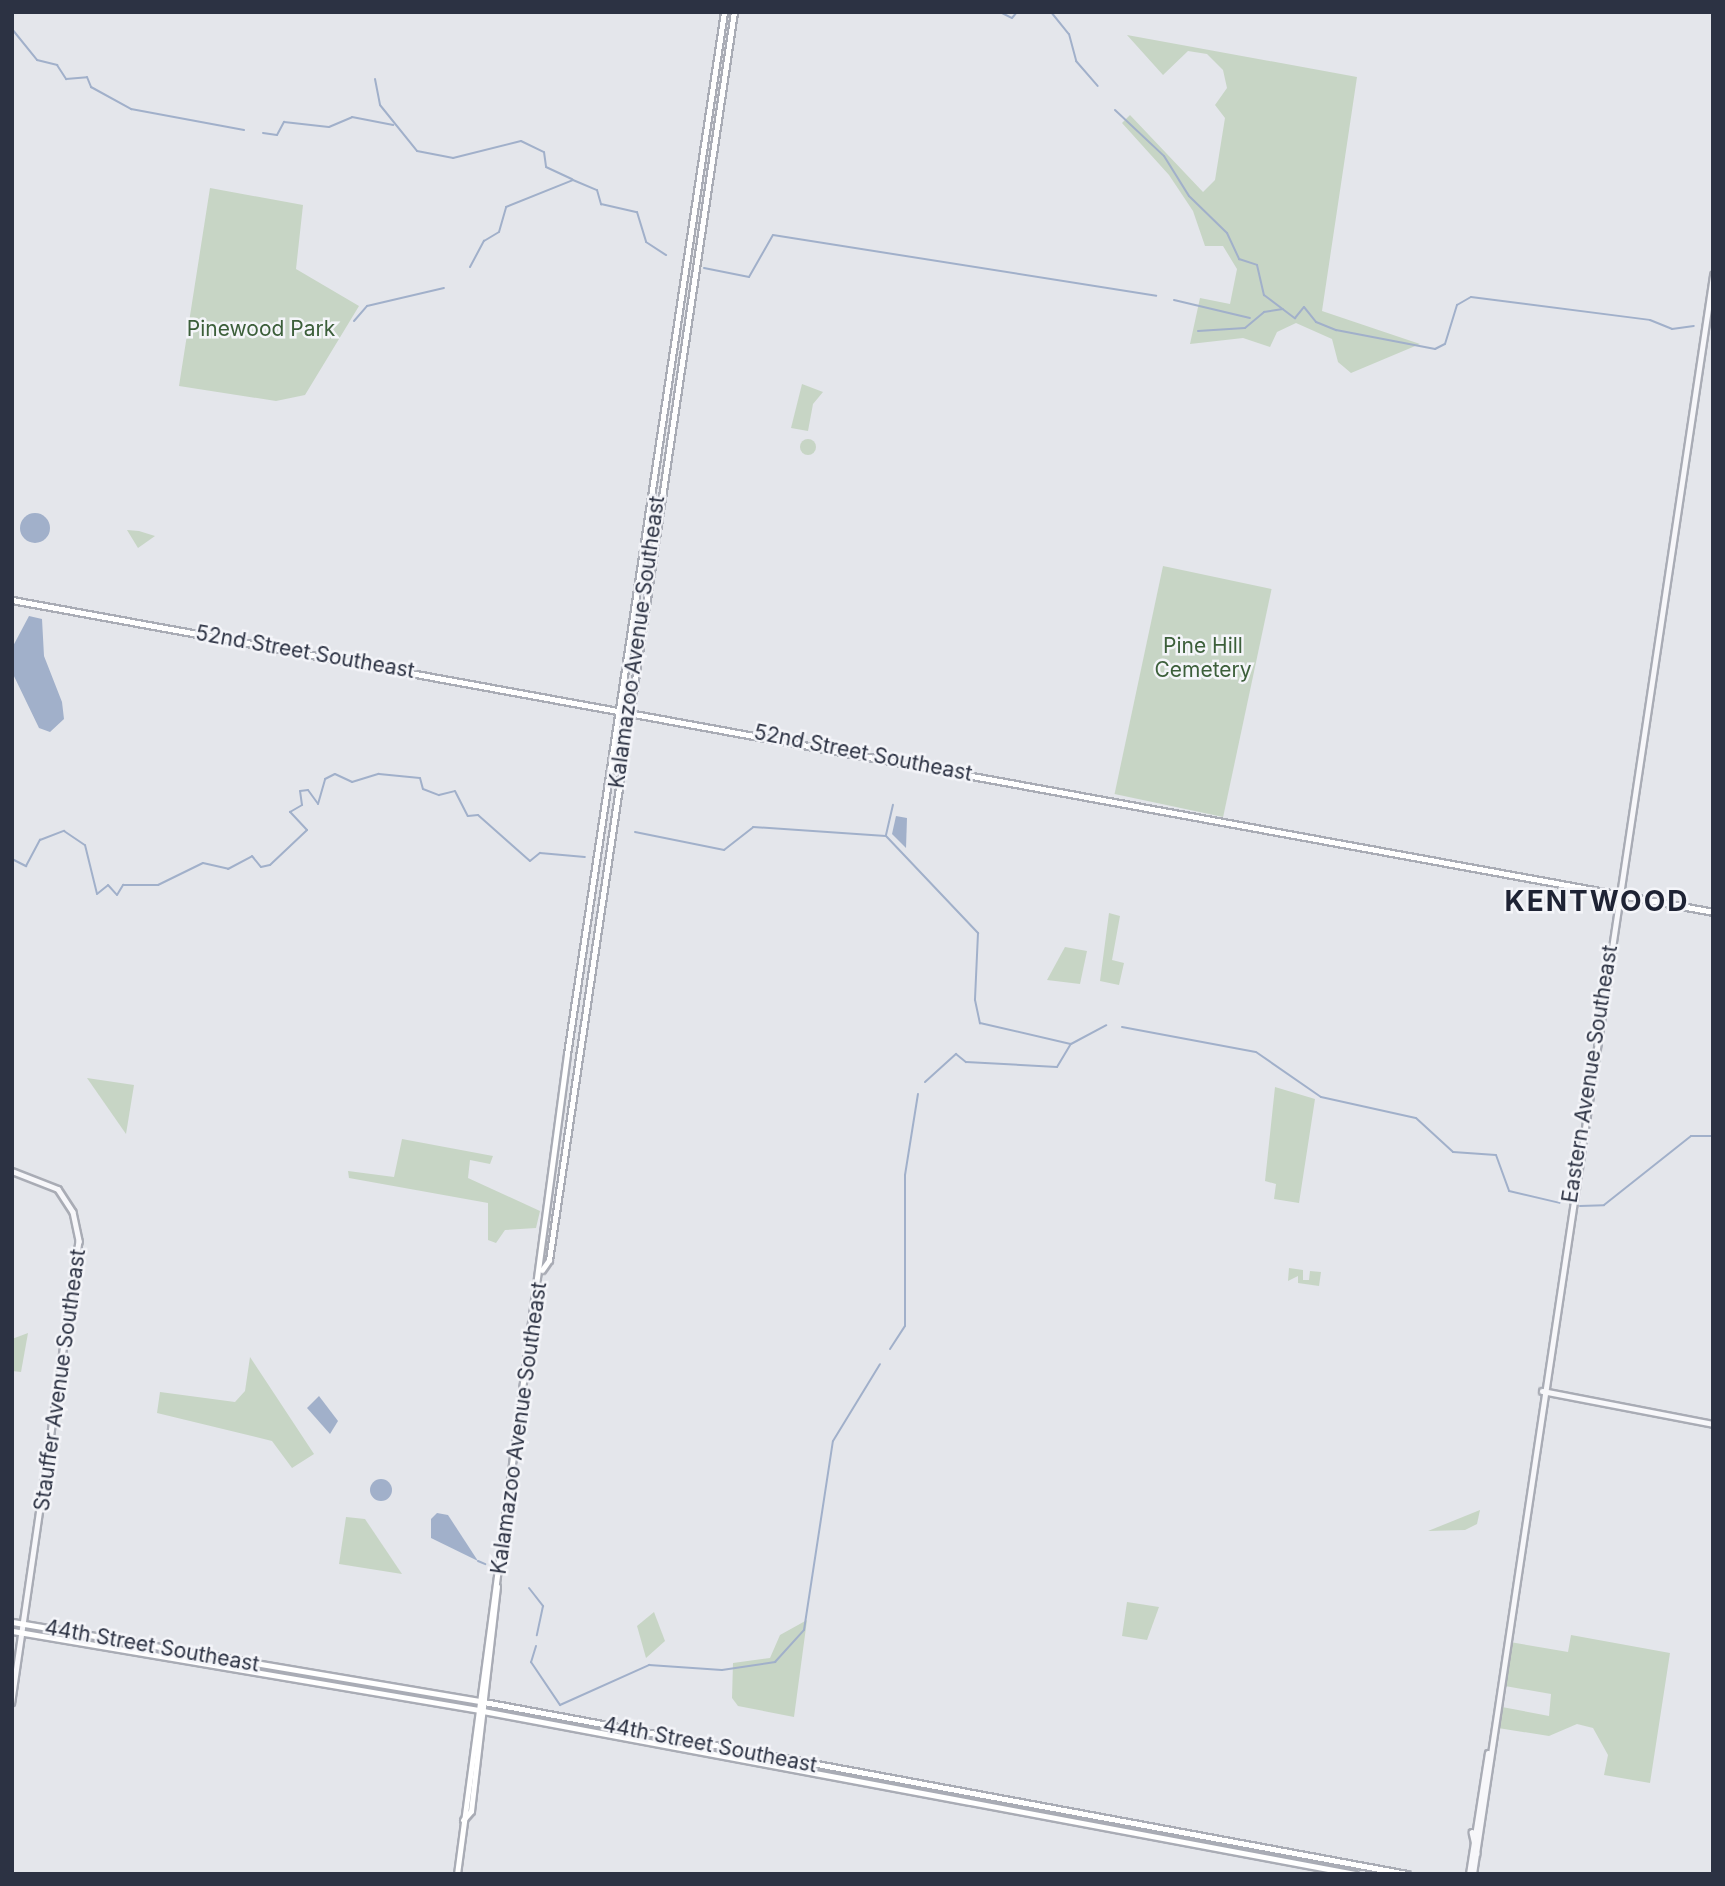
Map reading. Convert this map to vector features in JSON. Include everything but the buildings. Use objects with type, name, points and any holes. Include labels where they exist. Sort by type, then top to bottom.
[{"type":"main road","name":"Kalamazoo Avenue Southeast","points":[[463,1820],[472,1803],[496,1624],[496,1586],[542,1270],[582,950],[660,413],[724,12]]},
{"type":"main road","name":"Kalamazoo Avenue Southeast","points":[[542,1270],[549,1260],[664,454],[734,12]]},
{"type":"main road","points":[[685,255],[691,260],[687,300]]},
{"type":"main road","points":[[672,341],[667,395],[672,401]]},
{"type":"main road","points":[[660,413],[664,454]]},
{"type":"main road","points":[[650,486],[648,519],[654,522]]},
{"type":"main road","points":[[641,543],[646,578]]},
{"type":"main road","points":[[631,684],[640,597],[634,592]]},
{"type":"main road","name":"52nd Street Southeast","points":[[12,600],[618,707],[1713,912]]},
{"type":"main road","points":[[601,820],[603,836],[609,838]]},
{"type":"main road","points":[[597,848],[604,870]]},
{"type":"main road","points":[[582,950],[591,959]]},
{"type":"main road","points":[[567,1055],[573,1063],[571,1101]]},
{"type":"main road","points":[[559,1118],[557,1151],[563,1158]]},
{"type":"main road","name":"Kalamazoo Avenue Southeast","points":[[457,1874],[463,1791],[488,1610],[496,1586]]},
{"type":"main road","points":[[488,1610],[496,1624]]},
{"type":"main road","name":"44th Street Southeast","points":[[12,1622],[476,1700],[1404,1873]]},
{"type":"main road","name":"44th Street Southeast","points":[[12,1632],[483,1711],[1355,1874]]},
{"type":"main road","points":[[101,1647],[134,1643]]},
{"type":"main road","points":[[184,1661],[198,1654]]},
{"type":"main road","points":[[300,1680],[317,1674]]},
{"type":"main road","points":[[330,1685],[344,1678]]},
{"type":"main road","points":[[566,1727],[578,1720]]},
{"type":"main road","points":[[622,1738],[636,1731]]},
{"type":"main road","points":[[638,1741],[651,1734]]},
{"type":"main road","points":[[715,1755],[727,1748]]},
{"type":"main road","points":[[800,1771],[817,1765]]},
{"type":"main road","points":[[833,1778],[846,1770]]},
{"type":"main road","points":[[908,1791],[923,1785]]},
{"type":"main road","points":[[463,1791],[472,1803]]},
{"type":"main road","points":[[1109,1829],[1126,1822]]},
{"type":"main road","points":[[1160,1838],[1172,1831]]},
{"type":"main road","points":[[1261,1857],[1280,1850]]},
{"type":"main road","points":[[1390,1874],[1404,1873]]},
{"type":"street","name":"Eastern Avenue Southeast","points":[[1471,1874],[1478,1857],[1489,1749],[1541,1391],[1713,275]]},
{"type":"street","name":"Stauffer Avenue Southeast","points":[[12,1171],[58,1189],[73,1212],[79,1241],[27,1625],[12,1702]]},
{"type":"street","points":[[1541,1391],[1713,1424]]},
{"type":"street","name":"Eastern Avenue Southeast","points":[[1471,1874],[1472,1832],[1489,1749]]},
{"type":"street","points":[[1472,1832],[1478,1857]]},
{"type":"green space","points":[[1127,35],[1357,77],[1322,311],[1420,344],[1351,373],[1338,362],[1332,339],[1296,323],[1277,332],[1270,347],[1243,338],[1190,344],[1200,298],[1230,304],[1237,269],[1223,246],[1205,246],[1193,211],[1169,175],[1122,123],[1130,115],[1203,192],[1215,180],[1225,118],[1215,105],[1227,88],[1223,70],[1207,54],[1188,51],[1163,75]]},
{"type":"green space","name":"Pinewood Park","points":[[210,188],[303,205],[296,269],[359,306],[305,395],[276,401],[179,386]]},
{"type":"green space","points":[[802,384],[823,392],[813,404],[808,431],[791,428]]},
{"type":"green space","points":[[808,439],[816,447],[808,455],[800,447]]},
{"type":"green space","points":[[127,530],[139,531],[155,536],[138,548]]},
{"type":"green space","name":"Pine Hill Cemetery","points":[[1163,566],[1272,589],[1223,817],[1115,794]]},
{"type":"green space","points":[[1109,913],[1120,916],[1112,960],[1124,963],[1119,985],[1100,981]]},
{"type":"green space","points":[[1065,947],[1087,951],[1080,984],[1047,980]]},
{"type":"green space","points":[[87,1078],[134,1085],[126,1134]]},
{"type":"green space","points":[[1275,1087],[1315,1099],[1299,1203],[1274,1199],[1276,1184],[1265,1181]]},
{"type":"green space","points":[[402,1139],[493,1156],[490,1164],[470,1160],[468,1178],[540,1211],[536,1228],[505,1230],[496,1243],[488,1240],[488,1203],[349,1178],[348,1171],[394,1177]]},
{"type":"green space","points":[[1289,1268],[1303,1270],[1303,1280],[1309,1280],[1310,1271],[1321,1272],[1319,1286],[1298,1283],[1298,1276],[1288,1281]]},
{"type":"green space","points":[[28,1333],[21,1372],[12,1371],[12,1339]]},
{"type":"green space","points":[[250,1357],[314,1454],[292,1468],[272,1441],[157,1413],[160,1392],[235,1402],[245,1391]]},
{"type":"green space","points":[[1480,1510],[1477,1524],[1465,1530],[1428,1531]]},
{"type":"green space","points":[[346,1517],[365,1519],[402,1574],[339,1564]]},
{"type":"green space","points":[[1127,1602],[1159,1607],[1147,1640],[1122,1636]]},
{"type":"green space","points":[[654,1612],[665,1641],[646,1658],[637,1626]]},
{"type":"green space","points":[[807,1620],[794,1717],[738,1706],[732,1698],[733,1663],[770,1658],[780,1635]]},
{"type":"green space","points":[[1571,1635],[1670,1653],[1650,1783],[1604,1775],[1608,1755],[1593,1728],[1577,1724],[1549,1736],[1498,1728],[1502,1707],[1549,1716],[1551,1694],[1505,1686],[1510,1642],[1568,1652]]},
{"type":"water","points":[[35,513],[46,517],[50,528],[46,539],[35,543],[24,539],[20,528],[24,517]]},
{"type":"water","points":[[29,616],[42,619],[44,656],[62,702],[64,719],[50,732],[39,728],[12,672],[12,648]]},
{"type":"water","points":[[896,816],[907,818],[906,848],[892,834]]},
{"type":"water","points":[[319,1396],[338,1421],[330,1434],[307,1408]]},
{"type":"water","points":[[381,1479],[389,1482],[392,1490],[389,1498],[381,1501],[373,1498],[370,1490],[373,1482]]},
{"type":"water","points":[[437,1513],[448,1515],[478,1561],[431,1538],[431,1519]]},
{"type":"waterway","points":[[1000,12],[1012,18],[1017,12]]},
{"type":"waterway","points":[[1051,12],[1069,34],[1076,61],[1098,86]]},
{"type":"waterway","points":[[12,29],[37,60],[57,65],[66,79],[87,77],[91,87],[131,109],[244,130]]},
{"type":"waterway","points":[[375,79],[380,105],[417,151],[453,158],[521,141],[544,152],[546,167],[572,179]]},
{"type":"waterway","points":[[1115,110],[1164,156],[1189,196],[1227,233],[1239,259],[1257,265],[1264,295],[1295,318],[1304,307],[1316,322],[1336,330],[1435,349],[1445,344],[1457,305],[1471,297],[1650,320],[1672,329],[1694,326]]},
{"type":"waterway","points":[[263,133],[277,135],[284,122],[329,127],[352,117],[393,125]]},
{"type":"waterway","points":[[470,267],[484,241],[499,232],[506,207],[573,180],[597,190],[601,204],[637,212],[646,242],[666,255]]},
{"type":"waterway","points":[[704,268],[749,277],[773,235],[1156,296]]},
{"type":"waterway","points":[[354,321],[367,306],[444,288]]},
{"type":"waterway","points":[[1174,300],[1250,318]]},
{"type":"waterway","points":[[1198,331],[1245,328],[1264,312],[1283,309]]},
{"type":"waterway","points":[[12,859],[26,866],[40,840],[64,831],[85,845],[97,894],[108,885],[117,895],[123,885],[158,885],[203,863],[228,869],[252,856],[261,867],[270,865],[307,830],[290,812],[302,805],[300,791],[308,790],[318,804],[325,779],[335,774],[352,782],[379,774],[420,778],[423,789],[439,795],[455,791],[468,816],[478,815],[530,861],[540,853],[585,857]]},
{"type":"waterway","points":[[886,835],[893,805]]},
{"type":"waterway","points":[[635,832],[724,850],[753,827],[886,836],[978,933],[975,1000],[980,1023],[1071,1044]]},
{"type":"waterway","points":[[925,1082],[956,1054],[966,1062],[1057,1067],[1071,1044],[1106,1025]]},
{"type":"waterway","points":[[1122,1027],[1256,1052],[1321,1097],[1416,1118],[1453,1152],[1496,1155],[1509,1191],[1560,1203]]},
{"type":"waterway","points":[[890,1349],[905,1326],[905,1175],[918,1094]]},
{"type":"waterway","points":[[1580,1206],[1604,1205],[1691,1136],[1713,1136]]},
{"type":"waterway","points":[[536,1646],[531,1662],[560,1705],[649,1665],[722,1670],[775,1662],[804,1630],[833,1441],[880,1364]]},
{"type":"waterway","points":[[478,1561],[485,1564]]},
{"type":"waterway","points":[[529,1588],[543,1606],[537,1635]]},
{"type":"district","name":"KENTWOOD","points":[[1597,901]]}]
